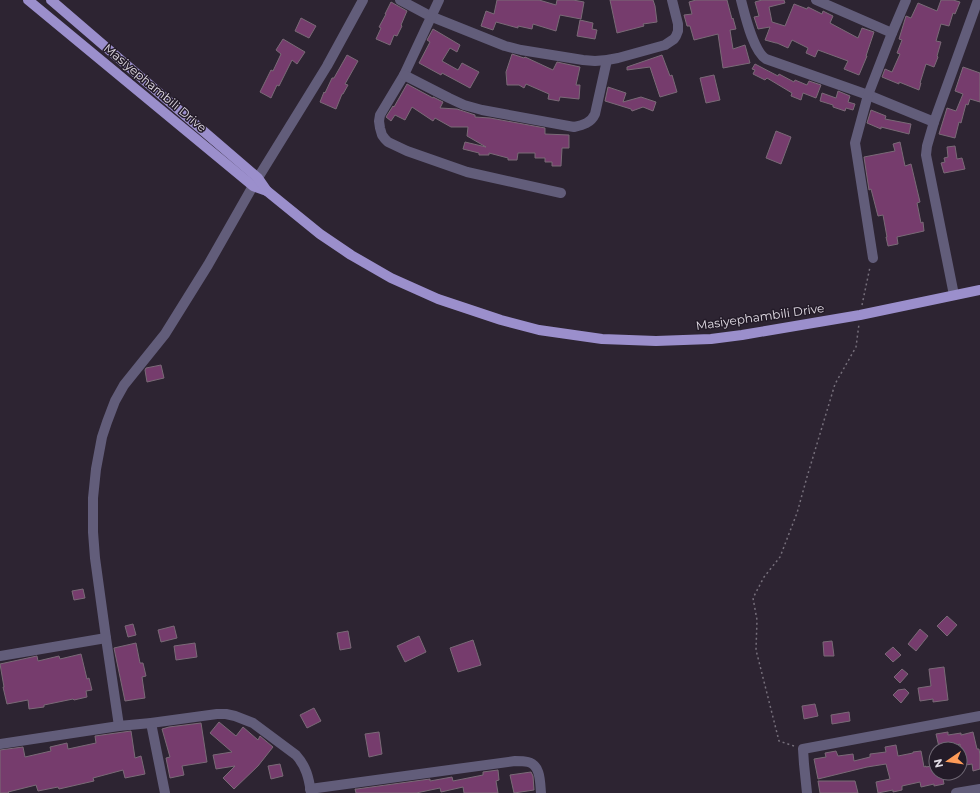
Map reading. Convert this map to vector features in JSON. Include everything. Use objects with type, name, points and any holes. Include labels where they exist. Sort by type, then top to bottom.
[{"type":"main road","name":"Masiyephambili Drive","points":[[28,0],[320,234],[351,255],[392,278],[438,299],[501,320],[539,330],[602,338],[656,341],[711,339],[860,315],[980,290]]},
{"type":"main road","name":"Masiyephambili Drive","points":[[51,0],[256,182]]},
{"type":"street","points":[[119,726],[95,558],[93,532],[93,498],[96,469],[106,422],[115,401],[124,386],[165,334],[208,265],[256,182],[327,66],[363,0]]},
{"type":"street","points":[[400,0],[430,16],[505,46],[583,60],[607,60],[618,58],[665,45],[676,36],[678,31],[678,24],[672,0]]},
{"type":"street","points":[[438,0],[404,75],[380,115],[379,122],[382,135],[388,142],[407,151],[467,172],[561,193]]},
{"type":"street","points":[[741,0],[755,46],[761,56],[868,95],[934,122]]},
{"type":"street","points":[[816,0],[892,33]]},
{"type":"street","points":[[872,258],[855,143],[868,95],[906,0]]},
{"type":"street","points":[[954,295],[926,156],[927,146],[934,122],[978,0]]},
{"type":"street","points":[[404,75],[464,105],[482,110],[574,127],[582,126],[593,119],[607,60]]},
{"type":"street","points":[[0,656],[106,638]]},
{"type":"street","points":[[0,744],[119,726],[151,724],[226,714],[253,723],[296,755],[305,767],[311,791],[523,761],[533,764],[536,768],[539,774],[540,793]]},
{"type":"street","points":[[807,793],[803,749],[980,716]]},
{"type":"street","points":[[151,724],[165,793]]},
{"type":"street","points":[[956,793],[980,789]]},
{"type":"path","points":[[803,749],[779,741],[756,650],[757,620],[753,598],[764,577],[780,557],[794,521],[835,384],[856,347],[860,315],[872,258]]},
{"type":"building","points":[[497,0],[539,0],[556,5],[557,0],[584,2],[581,19],[560,15],[556,31],[533,24],[532,29],[518,26],[518,28],[496,22],[493,30],[481,26],[486,11],[494,14]]},
{"type":"building","points":[[610,0],[653,0],[657,22],[643,24],[644,26],[617,33]]},
{"type":"building","points":[[696,0],[727,0],[736,29],[730,30],[733,49],[745,45],[750,63],[723,68],[718,34],[694,40],[690,26],[687,26],[684,15],[692,14],[689,2]]},
{"type":"building","points":[[762,0],[784,0],[785,3],[769,7],[772,22],[785,26],[794,4],[807,9],[808,7],[822,14],[823,11],[833,16],[830,23],[858,38],[862,28],[874,32],[867,56],[859,75],[844,69],[848,61],[818,50],[815,57],[806,53],[808,48],[792,40],[788,48],[765,40],[770,27],[758,29],[754,17],[759,16],[755,2]]},
{"type":"building","points":[[941,0],[953,0],[960,2],[955,14],[953,13],[949,26],[941,24],[936,41],[941,42],[938,57],[934,67],[926,64],[919,90],[882,77],[885,69],[892,72],[900,54],[897,53],[902,40],[899,39],[906,16],[911,18],[918,3],[937,11]]},
{"type":"building","points":[[391,2],[407,11],[397,36],[394,35],[390,45],[376,39],[381,28],[379,27]]},
{"type":"building","points":[[301,18],[316,26],[309,38],[295,31]]},
{"type":"building","points":[[580,20],[593,23],[592,29],[597,30],[595,39],[577,36]]},
{"type":"building","points":[[433,29],[460,45],[457,52],[450,48],[442,61],[458,70],[462,63],[479,72],[470,88],[419,63],[430,42],[427,40]]},
{"type":"building","points":[[283,39],[305,52],[297,64],[292,60],[271,98],[260,92],[271,70],[273,71],[281,54],[276,50]]},
{"type":"building","points":[[512,54],[525,57],[553,70],[557,62],[580,67],[576,85],[580,85],[579,99],[560,97],[559,101],[548,99],[549,94],[526,84],[524,88],[519,85],[507,85],[506,72]]},
{"type":"building","points":[[347,55],[358,61],[345,84],[348,85],[342,94],[336,109],[320,102],[332,78],[334,78]]},
{"type":"building","points":[[662,55],[670,76],[672,75],[677,92],[660,97],[650,67],[627,70],[627,67]]},
{"type":"building","points":[[755,64],[778,76],[779,74],[794,82],[795,80],[807,85],[809,81],[821,85],[816,98],[803,93],[801,100],[791,96],[792,93],[767,78],[765,80],[753,74],[755,70],[752,69]]},
{"type":"building","points":[[963,67],[980,73],[980,102],[970,99],[968,105],[966,104],[955,138],[939,134],[947,108],[956,111],[963,94],[955,91]]},
{"type":"building","points":[[714,75],[720,100],[706,103],[700,78]]},
{"type":"building","points":[[407,84],[443,102],[440,108],[457,109],[475,115],[475,117],[490,118],[545,128],[545,134],[569,135],[569,148],[562,148],[561,166],[552,166],[552,162],[545,162],[545,158],[535,158],[535,153],[518,153],[517,160],[508,160],[508,158],[489,153],[489,155],[479,155],[479,153],[463,149],[465,142],[486,147],[467,136],[468,127],[451,127],[435,118],[433,121],[412,107],[405,120],[395,115],[391,121],[386,117],[393,106],[394,107]]},
{"type":"building","points":[[608,87],[626,93],[623,102],[641,97],[656,102],[653,111],[643,107],[632,111],[631,109],[605,101]]},
{"type":"building","points":[[838,91],[850,96],[848,102],[855,104],[853,110],[846,108],[845,111],[820,101],[822,93],[836,98]]},
{"type":"building","points":[[871,110],[886,116],[885,119],[911,124],[909,134],[881,127],[881,129],[867,123]]},
{"type":"building","points":[[776,131],[791,137],[781,164],[766,158]]},
{"type":"building","points":[[900,142],[905,166],[911,164],[920,202],[917,203],[921,223],[923,222],[924,231],[897,237],[898,244],[888,246],[883,215],[878,216],[871,189],[869,190],[864,157],[895,151],[893,144]]},
{"type":"building","points":[[955,146],[957,159],[962,158],[965,169],[944,173],[941,163],[945,162],[944,158],[948,157],[947,147]]},
{"type":"building","points":[[161,365],[164,378],[147,382],[146,368]]},
{"type":"building","points":[[83,589],[85,598],[74,600],[72,591]]},
{"type":"building","points":[[947,616],[957,625],[947,636],[937,626]]},
{"type":"building","points":[[133,624],[136,635],[128,637],[125,626]]},
{"type":"building","points":[[174,626],[177,638],[161,642],[158,630]]},
{"type":"building","points":[[920,629],[928,636],[916,651],[908,644]]},
{"type":"building","points":[[348,631],[351,648],[340,650],[337,633]]},
{"type":"building","points":[[419,636],[426,652],[405,662],[397,646]]},
{"type":"building","points":[[473,640],[481,665],[458,672],[450,648]]},
{"type":"building","points":[[832,641],[834,656],[824,656],[823,642]]},
{"type":"building","points":[[136,643],[140,663],[143,663],[146,676],[142,677],[145,698],[125,701],[114,648]]},
{"type":"building","points":[[195,643],[197,657],[176,660],[174,646]]},
{"type":"building","points":[[893,647],[901,655],[893,662],[885,654]]},
{"type":"building","points":[[81,654],[87,679],[89,678],[92,690],[86,691],[87,697],[29,709],[28,700],[7,704],[0,664],[37,656],[38,661],[59,656],[60,659]]},
{"type":"building","points":[[944,667],[948,700],[933,702],[933,699],[920,701],[918,688],[931,686],[929,669]]},
{"type":"building","points":[[902,669],[908,674],[900,683],[894,677]]},
{"type":"building","points":[[905,689],[909,693],[901,703],[893,695],[898,690]]},
{"type":"building","points":[[815,704],[818,716],[804,719],[802,706]]},
{"type":"building","points":[[314,708],[321,721],[307,728],[300,715]]},
{"type":"building","points":[[849,712],[850,721],[832,724],[831,715]]},
{"type":"building","points":[[219,722],[236,736],[243,727],[258,740],[260,736],[273,747],[258,766],[234,789],[223,778],[235,766],[216,769],[213,755],[232,752],[210,733]]},
{"type":"building","points":[[201,723],[207,762],[182,766],[184,775],[170,778],[166,758],[170,757],[162,729]]},
{"type":"building","points":[[131,731],[135,758],[141,756],[145,774],[125,778],[123,770],[93,778],[94,781],[59,789],[58,787],[38,791],[36,785],[8,792],[9,793],[0,793],[0,750],[23,747],[25,757],[51,751],[50,747],[67,743],[68,749],[96,743],[95,736]]},
{"type":"building","points":[[379,732],[382,754],[369,757],[365,734]]},
{"type":"building","points":[[948,732],[948,735],[961,733],[961,735],[973,732],[977,749],[979,749],[980,769],[973,771],[972,764],[968,765],[968,741],[938,741],[936,734]]},
{"type":"building","points":[[896,745],[898,756],[921,751],[924,767],[928,767],[928,781],[943,781],[944,784],[934,786],[934,784],[921,787],[920,782],[902,786],[902,790],[878,793],[876,782],[890,779],[886,764],[818,779],[814,759],[826,757],[825,753],[836,751],[838,756],[853,754],[854,761],[870,757],[870,754],[886,752],[885,747]]},
{"type":"building","points":[[280,764],[283,776],[271,779],[268,766]]},
{"type":"building","points":[[498,770],[499,780],[496,781],[498,793],[464,793],[463,787],[441,792],[440,788],[416,793],[356,793],[355,789],[430,779],[430,781],[452,777],[453,781],[483,775],[483,772]]},
{"type":"building","points":[[531,772],[533,776],[534,790],[514,793],[510,775]]},
{"type":"building","points":[[818,781],[855,781],[858,793],[820,793]]}]
